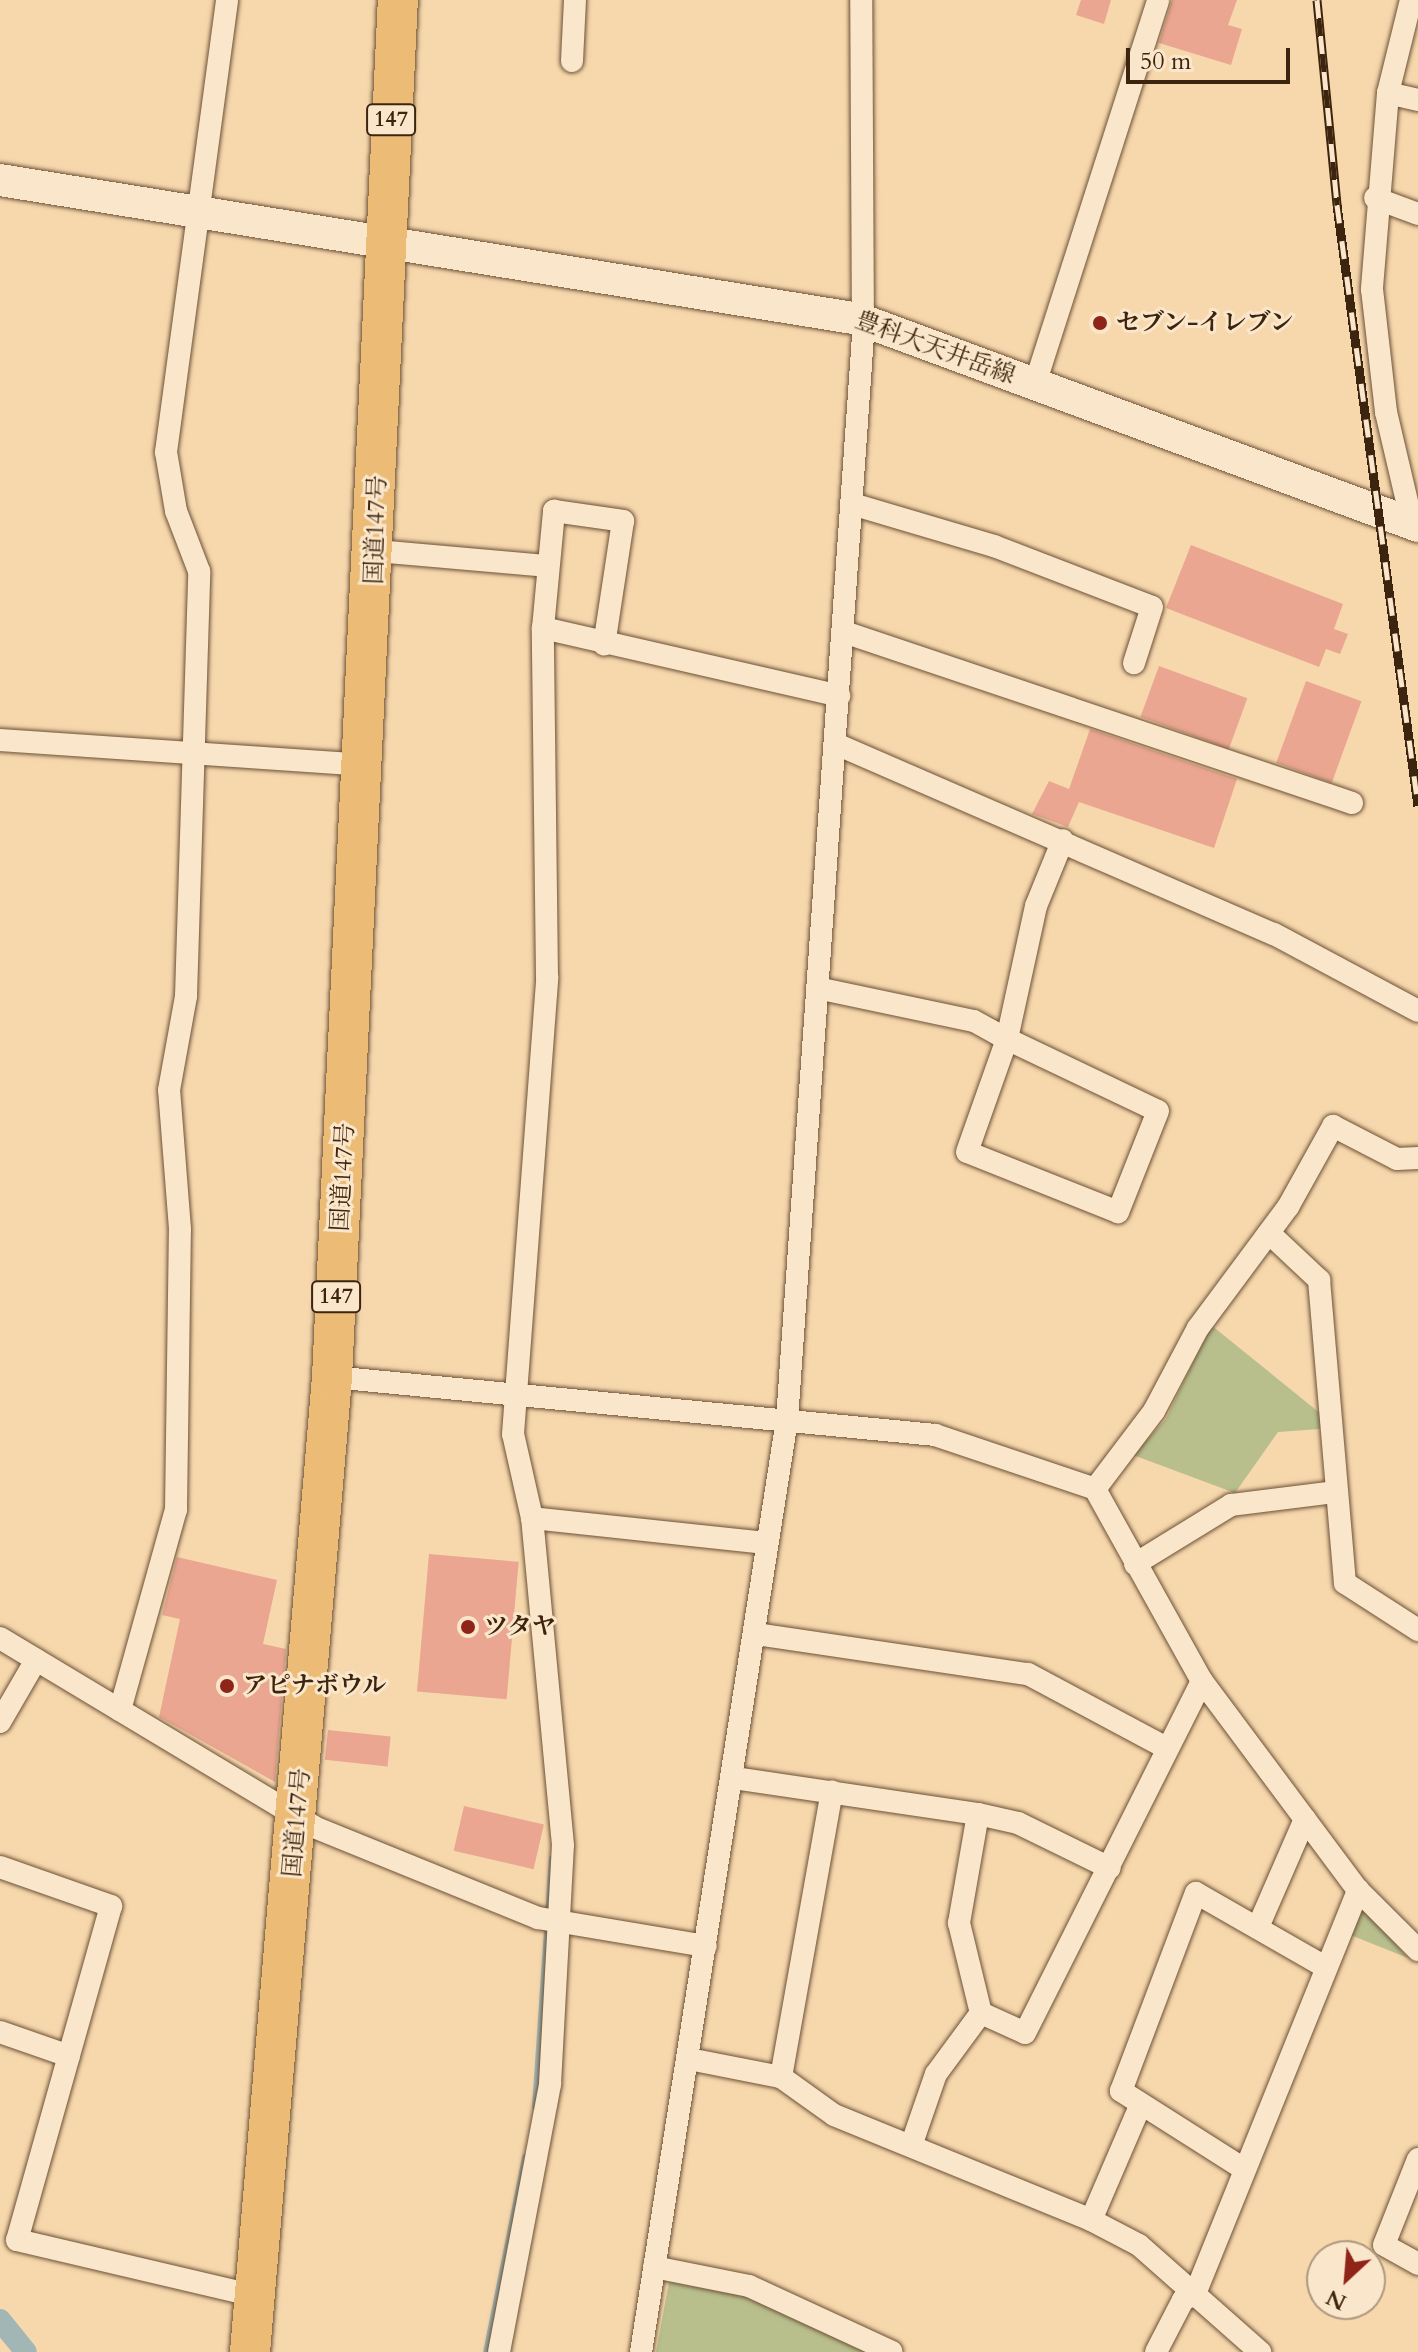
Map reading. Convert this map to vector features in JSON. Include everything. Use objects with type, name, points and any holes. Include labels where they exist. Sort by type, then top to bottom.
[{"type":"highway","name":"国道147号","points":[[250,2352],[332,1377],[376,551],[393,1]]},
{"type":"main road","name":"豊科大天井岳線","points":[[0,180],[859,319],[1415,525]]},
{"type":"street","points":[[120,1710],[176,1510],[180,1229],[169,1090],[186,996],[199,571],[176,511],[166,452],[203,214],[227,0]]},
{"type":"street","points":[[572,61],[575,0]]},
{"type":"street","points":[[641,2352],[734,1778],[787,1420],[852,504],[859,319],[861,0]]},
{"type":"street","points":[[1035,384],[1158,0]]},
{"type":"street","points":[[1411,0],[1388,93],[1375,198],[1372,289],[1386,412],[1415,525]]},
{"type":"street","points":[[1388,93],[1418,100]]},
{"type":"street","points":[[1375,198],[1418,214]]},
{"type":"street","points":[[852,504],[994,546],[1152,607],[1134,663]]},
{"type":"street","points":[[499,2352],[550,2084],[556,1921],[563,1845],[532,1518],[513,1434],[547,977],[543,628],[546,566],[554,511],[623,521],[604,645]]},
{"type":"street","points":[[376,551],[546,566]]},
{"type":"street","points":[[543,628],[604,645],[839,696]]},
{"type":"street","points":[[844,632],[1352,803]]},
{"type":"street","points":[[0,740],[193,748],[366,765]]},
{"type":"street","points":[[836,744],[1274,934],[1418,1011]]},
{"type":"street","points":[[817,988],[974,1021],[1007,1039],[1158,1111],[1118,1212],[967,1152],[1007,1039],[1036,906],[1063,840]]},
{"type":"street","points":[[1095,1489],[1269,1233],[1333,1126],[1397,1159],[1418,1158]]},
{"type":"street","points":[[1269,1233],[1319,1280],[1345,1583],[1418,1630]]},
{"type":"street","points":[[332,1377],[516,1390],[935,1435],[1095,1489],[1202,1681],[1358,1890],[1418,1950]]},
{"type":"street","points":[[1135,1564],[1231,1505],[1335,1492]]},
{"type":"street","points":[[532,1518],[767,1543]]},
{"type":"street","points":[[756,1634],[1028,1674],[1165,1747]]},
{"type":"street","points":[[0,1638],[314,1827],[556,1921],[706,1946]]},
{"type":"street","points":[[0,1722],[36,1660]]},
{"type":"street","points":[[981,2013],[1025,2033],[1110,1868],[1165,1747],[1202,1681]]},
{"type":"street","points":[[734,1778],[978,1814],[1018,1823],[1110,1868]]},
{"type":"street","points":[[781,2077],[832,1792]]},
{"type":"street","points":[[978,1814],[959,1923],[981,2013]]},
{"type":"street","points":[[1258,1927],[1305,1819]]},
{"type":"street","points":[[0,1867],[111,1906],[17,2240],[255,2296]]},
{"type":"street","points":[[1156,2352],[1183,2300],[1195,2294],[1358,1890]]},
{"type":"street","points":[[1244,2169],[1121,2091],[1196,1893],[1325,1967]]},
{"type":"street","points":[[911,2146],[936,2074],[981,2013]]},
{"type":"street","points":[[0,2032],[69,2056]]},
{"type":"street","points":[[689,2059],[781,2077],[834,2115],[1091,2220],[1139,2245],[1260,2352]]},
{"type":"street","points":[[1091,2220],[1141,2104]]},
{"type":"street","points":[[1418,2159],[1384,2245],[1418,2264]]},
{"type":"street","points":[[654,2267],[749,2286],[892,2352]]},
{"type":"green space","points":[[1211,1325],[1321,1414],[1320,1429],[1278,1432],[1235,1493],[1133,1455],[1166,1419]]},
{"type":"green space","points":[[1360,1904],[1408,1958],[1348,1934]]},
{"type":"green space","points":[[669,2282],[744,2296],[865,2352],[656,2352]]},
{"type":"building","points":[[1081,0],[1111,0],[1104,24],[1076,15]]},
{"type":"building","points":[[1172,0],[1237,0],[1228,25],[1242,29],[1231,65],[1159,43]]},
{"type":"building","points":[[1191,545],[1343,604],[1334,629],[1348,634],[1340,654],[1326,649],[1319,667],[1166,608]]},
{"type":"building","points":[[1159,666],[1247,698],[1229,749],[1141,717]]},
{"type":"building","points":[[1306,681],[1361,701],[1332,783],[1276,763]]},
{"type":"building","points":[[1090,729],[1237,779],[1214,848],[1079,802],[1068,827],[1032,814],[1049,781],[1069,789]]},
{"type":"building","name":"ツタヤ","points":[[429,1554],[519,1562],[507,1699],[417,1691]]},
{"type":"building","name":"アピナボウル","points":[[177,1557],[277,1580],[263,1644],[286,1649],[275,1782],[159,1717],[180,1619],[162,1615]]},
{"type":"building","points":[[328,1730],[391,1737],[388,1766],[325,1760]]},
{"type":"building","points":[[464,1806],[544,1824],[534,1869],[454,1851]]},
{"type":"waterway","points":[[535,2106],[552,1859]]},
{"type":"waterway","points":[[486,2352],[525,2157]]},
{"type":"waterway","points":[[0,2320],[26,2352]]},
{"type":"railway","points":[[1317,0],[1337,205],[1418,806]]},
{"type":"place","name":"セブン-イレブン","points":[[1100,323]]},
{"type":"place","name":"ツタヤ","points":[[468,1627]]},
{"type":"place","name":"アピナボウル","points":[[227,1686]]}]
